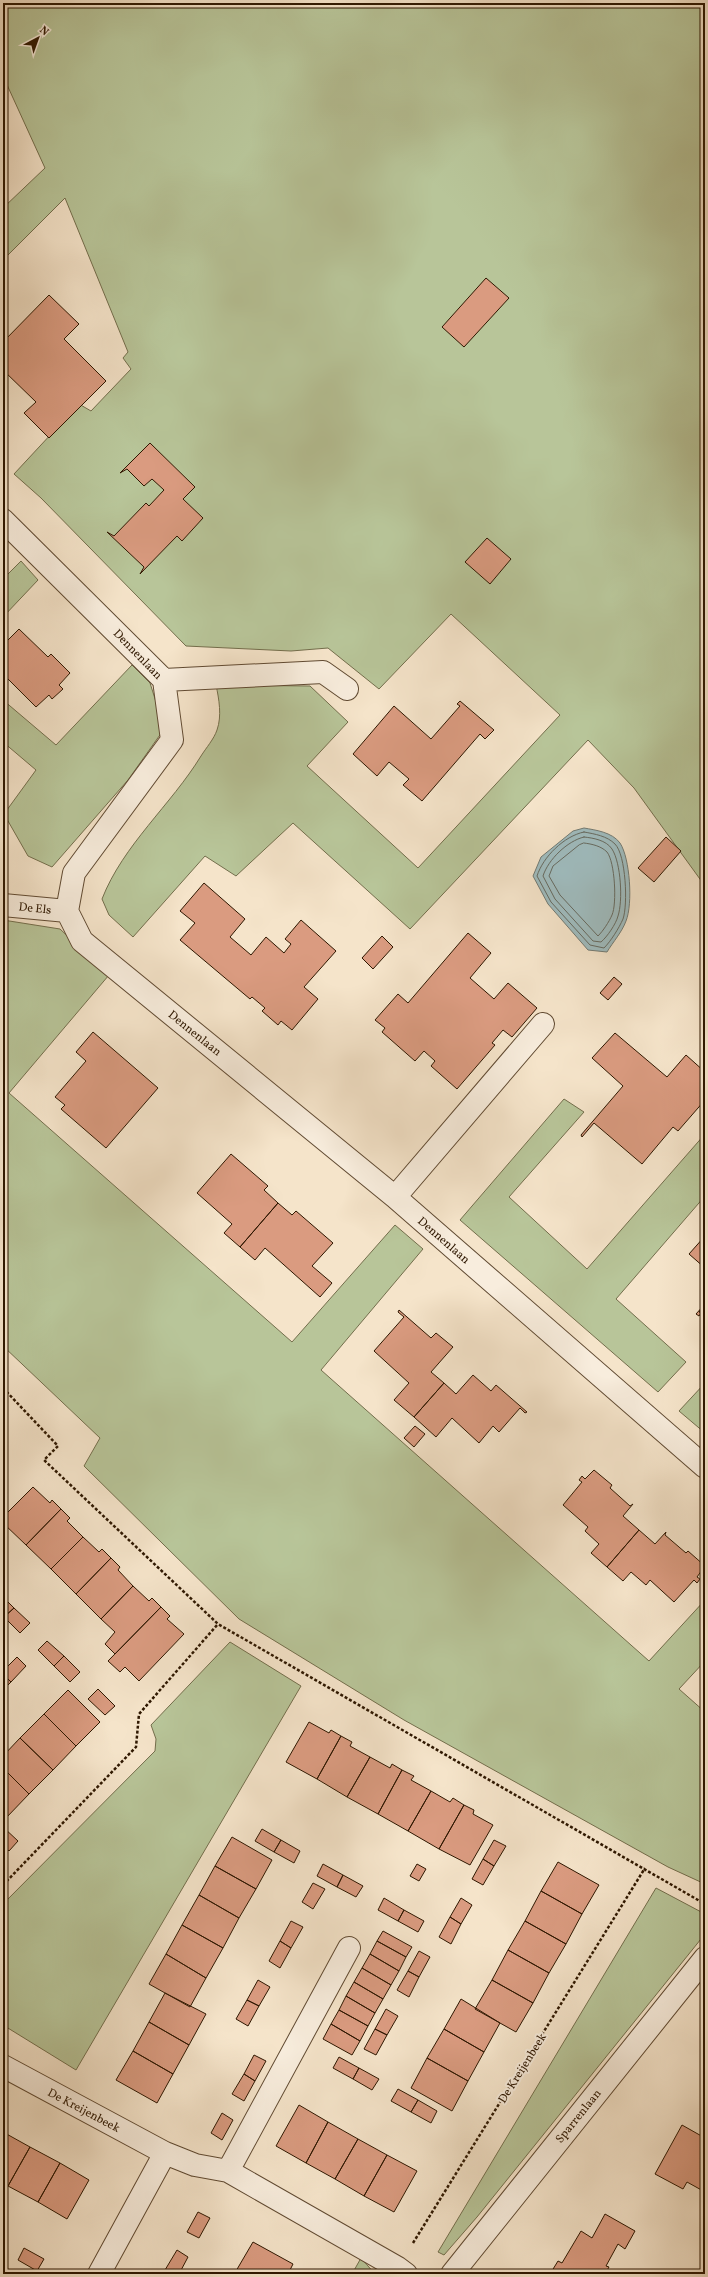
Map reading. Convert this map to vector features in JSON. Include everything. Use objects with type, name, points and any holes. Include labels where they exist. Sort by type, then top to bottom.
[{"type":"street","name":"Dennenlaan","points":[[3,520],[164,680],[172,740],[74,873],[67,911],[82,940],[395,1197],[705,1467]]},
{"type":"street","points":[[164,680],[323,672],[347,689]]},
{"type":"street","name":"De Els","points":[[3,905],[67,911]]},
{"type":"street","points":[[395,1197],[543,1024]]},
{"type":"street","points":[[228,2171],[349,1948]]},
{"type":"street","name":"Sparrenlaan","points":[[452,2274],[705,1958]]},
{"type":"street","name":"De Kreijenbeek","points":[[3,2066],[165,2153],[195,2165],[228,2171],[402,2271]]},
{"type":"street","points":[[99,2274],[165,2153]]},
{"type":"path","points":[[3,1388],[58,1446],[44,1460],[218,1624],[645,1868],[705,1904]]},
{"type":"path","points":[[3,1885],[136,1747],[138,1714],[218,1624]]},
{"type":"path","name":"De Kreijenbeek","points":[[402,2271],[645,1868]]},
{"type":"green space","points":[[3,3],[705,3],[705,886],[634,788],[588,740],[410,929],[293,823],[236,876],[205,856],[133,937],[109,915],[102,899],[111,879],[135,843],[189,774],[216,733],[219,725],[220,713],[216,685],[310,686],[348,722],[307,766],[418,868],[560,715],[451,614],[379,689],[328,648],[291,651],[186,646],[41,498],[14,474],[79,404],[91,411],[131,369],[123,358],[128,352],[65,198],[3,260],[3,208],[45,168],[3,76]]},
{"type":"green space","points":[[21,561],[38,580],[3,617],[3,579]]},
{"type":"green space","points":[[132,665],[150,683],[157,705],[162,732],[128,780],[52,867],[28,856],[4,814],[36,770],[3,742],[3,700],[56,745]]},
{"type":"green space","points":[[3,920],[60,929],[109,975],[9,1093],[292,1342],[395,1225],[423,1249],[321,1370],[649,1661],[705,1600],[705,1661],[679,1689],[705,1712],[705,1884],[668,1867],[404,1720],[239,1619],[84,1466],[100,1438],[3,1346]]},
{"type":"green space","points":[[564,1099],[584,1112],[509,1197],[587,1269],[705,1134],[705,1196],[616,1299],[686,1362],[658,1392],[460,1220]]},
{"type":"green space","points":[[705,1383],[705,1433],[679,1411]]},
{"type":"green space","points":[[230,1642],[301,1686],[76,2070],[3,2025],[3,1904],[155,1751],[156,1739],[151,1725]]},
{"type":"green space","points":[[656,1888],[705,1914],[705,1934],[477,2217],[444,2255],[438,2252]]},
{"type":"green space","points":[[361,2258],[375,2274],[352,2274]]},
{"type":"water","points":[[584,828],[613,836],[620,843],[626,859],[630,893],[628,913],[622,929],[607,952],[588,950],[548,904],[533,876],[541,857],[573,831]]},
{"type":"building","points":[[486,278],[509,298],[464,347],[442,327]]},
{"type":"building","points":[[49,295],[79,324],[64,339],[106,381],[49,438],[24,413],[36,402],[3,370],[3,342]]},
{"type":"building","points":[[150,443],[195,487],[183,499],[203,518],[182,541],[177,536],[140,574],[144,567],[107,532],[114,536],[146,503],[149,506],[164,490],[152,479],[144,486],[127,469],[120,473]]},
{"type":"building","points":[[487,538],[511,559],[490,584],[465,562]]},
{"type":"building","points":[[19,629],[48,657],[51,654],[70,673],[59,685],[63,689],[52,699],[49,695],[36,707],[3,674],[3,645]]},
{"type":"building","points":[[460,701],[494,730],[485,739],[480,734],[422,801],[403,785],[409,779],[389,762],[377,776],[353,754],[394,706],[431,739],[460,706],[457,704]]},
{"type":"building","points":[[666,837],[681,851],[654,882],[638,868]]},
{"type":"building","points":[[204,883],[245,919],[230,937],[251,955],[266,937],[284,953],[291,944],[285,939],[301,920],[336,951],[304,987],[318,999],[292,1030],[281,1021],[278,1025],[262,1011],[265,1008],[252,997],[250,999],[180,940],[195,923],[180,911]]},
{"type":"building","points":[[468,933],[491,953],[470,978],[494,999],[508,983],[537,1008],[512,1037],[503,1030],[492,1043],[495,1045],[457,1089],[431,1066],[435,1061],[424,1051],[415,1061],[382,1032],[385,1028],[375,1020],[398,994],[408,1003]]},
{"type":"building","points":[[382,936],[393,947],[373,969],[362,958]]},
{"type":"building","points":[[614,977],[622,984],[608,1000],[600,993]]},
{"type":"building","points":[[93,1032],[158,1088],[106,1148],[61,1109],[65,1105],[55,1097],[86,1061],[76,1052]]},
{"type":"building","points":[[615,1033],[667,1077],[686,1055],[705,1072],[705,1100],[678,1131],[673,1127],[642,1164],[594,1123],[582,1137],[581,1135],[623,1086],[592,1058]]},
{"type":"building","points":[[231,1154],[268,1186],[264,1190],[278,1203],[240,1247],[224,1233],[232,1224],[197,1193]]},
{"type":"building","points":[[278,1203],[292,1215],[296,1211],[333,1243],[312,1266],[332,1283],[320,1297],[265,1248],[255,1260],[240,1247]]},
{"type":"building","points":[[705,1236],[705,1268],[689,1254]]},
{"type":"building","points":[[705,1304],[699,1312],[701,1313],[699,1316],[696,1314]]},
{"type":"building","points":[[399,1310],[431,1338],[436,1333],[453,1347],[431,1372],[444,1383],[414,1417],[394,1400],[409,1383],[374,1351],[404,1317],[398,1312]]},
{"type":"building","points":[[473,1375],[491,1391],[496,1385],[527,1412],[525,1413],[520,1408],[499,1432],[493,1426],[479,1443],[452,1418],[436,1437],[414,1417],[444,1383],[456,1394]]},
{"type":"building","points":[[415,1426],[425,1434],[414,1447],[404,1438]]},
{"type":"building","points":[[594,1470],[612,1485],[610,1488],[630,1506],[633,1504],[623,1516],[639,1530],[607,1567],[591,1553],[599,1544],[585,1531],[588,1527],[563,1505],[582,1482],[579,1480],[582,1476],[585,1479]]},
{"type":"building","points":[[33,1487],[50,1503],[52,1500],[61,1509],[26,1545],[3,1523],[3,1517]]},
{"type":"building","points":[[61,1509],[70,1518],[67,1521],[83,1537],[51,1569],[26,1545]]},
{"type":"building","points":[[639,1530],[655,1544],[666,1532],[665,1535],[686,1553],[688,1551],[705,1566],[697,1577],[700,1579],[697,1583],[694,1580],[674,1602],[650,1580],[646,1585],[631,1572],[623,1581],[607,1567]]},
{"type":"building","points":[[83,1537],[99,1552],[102,1549],[111,1558],[76,1594],[51,1569]]},
{"type":"building","points":[[111,1558],[120,1567],[118,1570],[133,1586],[101,1619],[76,1594]]},
{"type":"building","points":[[133,1586],[149,1601],[152,1598],[161,1607],[115,1654],[105,1644],[115,1632],[101,1619]]},
{"type":"building","points":[[3,1597],[14,1608],[4,1617],[3,1616]]},
{"type":"building","points":[[161,1607],[170,1616],[167,1619],[184,1634],[139,1681],[125,1667],[120,1672],[108,1661]]},
{"type":"building","points":[[14,1608],[30,1623],[20,1633],[4,1617]]},
{"type":"building","points":[[47,1641],[64,1656],[54,1666],[38,1650]]},
{"type":"building","points":[[64,1656],[80,1672],[70,1682],[54,1666]]},
{"type":"building","points":[[17,1657],[26,1666],[11,1682],[3,1674],[3,1671]]},
{"type":"building","points":[[3,1674],[11,1682],[3,1690]]},
{"type":"building","points":[[98,1689],[115,1706],[105,1715],[88,1699]]},
{"type":"building","points":[[68,1690],[100,1722],[76,1746],[44,1714]]},
{"type":"building","points":[[44,1714],[76,1746],[53,1770],[20,1738]]},
{"type":"building","points":[[309,1722],[329,1733],[331,1730],[341,1736],[317,1779],[286,1762]]},
{"type":"building","points":[[341,1736],[352,1742],[350,1746],[370,1757],[347,1797],[317,1779]]},
{"type":"building","points":[[20,1738],[53,1770],[29,1794],[3,1768],[3,1756]]},
{"type":"building","points":[[370,1757],[390,1768],[392,1764],[402,1770],[378,1814],[347,1797]]},
{"type":"building","points":[[3,1768],[29,1794],[6,1818],[3,1816]]},
{"type":"building","points":[[402,1770],[414,1776],[411,1780],[431,1791],[408,1831],[378,1814]]},
{"type":"building","points":[[431,1791],[450,1802],[453,1798],[464,1805],[439,1849],[408,1831]]},
{"type":"building","points":[[464,1805],[474,1810],[473,1814],[493,1825],[470,1865],[439,1849]]},
{"type":"building","points":[[3,1827],[18,1841],[9,1851],[3,1845]]},
{"type":"building","points":[[262,1829],[281,1840],[274,1852],[255,1841]]},
{"type":"building","points":[[232,1837],[272,1860],[256,1889],[215,1866]]},
{"type":"building","points":[[281,1840],[300,1851],[294,1863],[274,1852]]},
{"type":"building","points":[[494,1840],[506,1846],[494,1866],[483,1859]]},
{"type":"building","points":[[483,1859],[494,1866],[483,1885],[472,1879]]},
{"type":"building","points":[[558,1862],[599,1885],[582,1914],[541,1891]]},
{"type":"building","points":[[323,1864],[343,1875],[337,1887],[317,1876]]},
{"type":"building","points":[[417,1864],[426,1869],[419,1881],[410,1876]]},
{"type":"building","points":[[215,1866],[256,1889],[239,1918],[199,1895]]},
{"type":"building","points":[[343,1875],[363,1886],[356,1897],[337,1887]]},
{"type":"building","points":[[313,1883],[325,1889],[313,1909],[302,1902]]},
{"type":"building","points":[[541,1891],[582,1914],[566,1944],[525,1921]]},
{"type":"building","points":[[199,1895],[239,1918],[223,1948],[182,1925]]},
{"type":"building","points":[[384,1898],[404,1910],[398,1921],[378,1910]]},
{"type":"building","points":[[461,1898],[472,1905],[461,1924],[450,1917]]},
{"type":"building","points":[[404,1910],[424,1921],[418,1932],[398,1921]]},
{"type":"building","points":[[450,1917],[461,1924],[451,1944],[439,1937]]},
{"type":"building","points":[[291,1921],[303,1927],[291,1948],[280,1941]]},
{"type":"building","points":[[525,1921],[566,1944],[549,1973],[508,1950]]},
{"type":"building","points":[[182,1925],[223,1948],[206,1978],[166,1954]]},
{"type":"building","points":[[383,1931],[412,1947],[406,1957],[377,1941]]},
{"type":"building","points":[[280,1941],[291,1948],[280,1968],[269,1961]]},
{"type":"building","points":[[377,1941],[406,1957],[399,1971],[370,1954]]},
{"type":"building","points":[[508,1950],[549,1973],[533,2003],[492,1980]]},
{"type":"building","points":[[419,1951],[430,1957],[419,1977],[408,1971]]},
{"type":"building","points":[[166,1954],[206,1978],[190,2007],[149,1984]]},
{"type":"building","points":[[370,1954],[399,1971],[391,1985],[362,1968]]},
{"type":"building","points":[[362,1968],[391,1985],[383,1999],[354,1982]]},
{"type":"building","points":[[408,1971],[419,1977],[409,1997],[397,1990]]},
{"type":"building","points":[[258,1980],[270,1987],[259,2006],[247,2000]]},
{"type":"building","points":[[492,1980],[533,2003],[516,2032],[475,2009]]},
{"type":"building","points":[[354,1982],[383,1999],[375,2013],[346,1996]]},
{"type":"building","points":[[165,1993],[206,2014],[189,2045],[149,2022]]},
{"type":"building","points":[[346,1996],[375,2013],[368,2026],[339,2010]]},
{"type":"building","points":[[461,1999],[500,2023],[484,2052],[444,2029]]},
{"type":"building","points":[[247,2000],[259,2006],[248,2026],[236,2019]]},
{"type":"building","points":[[386,2009],[398,2016],[387,2035],[375,2029]]},
{"type":"building","points":[[339,2010],[368,2026],[360,2041],[331,2024]]},
{"type":"building","points":[[149,2022],[189,2045],[173,2074],[133,2051]]},
{"type":"building","points":[[331,2024],[360,2041],[352,2055],[323,2039]]},
{"type":"building","points":[[375,2029],[387,2035],[376,2055],[364,2049]]},
{"type":"building","points":[[444,2029],[484,2052],[468,2081],[427,2058]]},
{"type":"building","points":[[133,2051],[173,2074],[157,2103],[116,2080]]},
{"type":"building","points":[[254,2055],[266,2061],[255,2081],[244,2074]]},
{"type":"building","points":[[339,2057],[359,2068],[353,2079],[333,2068]]},
{"type":"building","points":[[427,2058],[468,2081],[452,2111],[411,2088]]},
{"type":"building","points":[[359,2068],[379,2079],[372,2090],[353,2079]]},
{"type":"building","points":[[244,2074],[255,2081],[244,2101],[232,2094]]},
{"type":"building","points":[[398,2089],[418,2100],[411,2112],[391,2101]]},
{"type":"building","points":[[418,2100],[437,2111],[431,2123],[411,2112]]},
{"type":"building","points":[[299,2105],[328,2122],[306,2163],[276,2146]]},
{"type":"building","points":[[222,2113],[233,2120],[222,2140],[211,2133]]},
{"type":"building","points":[[328,2122],[358,2139],[335,2179],[306,2163]]},
{"type":"building","points":[[682,2125],[705,2138],[705,2192],[687,2182],[683,2189],[655,2174]]},
{"type":"building","points":[[3,2132],[30,2147],[8,2186],[3,2183]]},
{"type":"building","points":[[358,2139],[387,2155],[364,2196],[335,2179]]},
{"type":"building","points":[[30,2147],[60,2163],[38,2202],[8,2186]]},
{"type":"building","points":[[387,2155],[417,2171],[394,2212],[364,2196]]},
{"type":"building","points":[[60,2163],[89,2180],[67,2219],[38,2202]]},
{"type":"building","points":[[198,2212],[210,2218],[199,2238],[187,2232]]},
{"type":"building","points":[[605,2214],[635,2231],[625,2249],[618,2244],[606,2266],[609,2267],[605,2274],[550,2274],[558,2261],[562,2263],[581,2231],[592,2238]]},
{"type":"building","points":[[253,2242],[293,2264],[288,2274],[240,2274],[236,2271]]},
{"type":"building","points":[[24,2248],[44,2259],[37,2271],[18,2260]]},
{"type":"building","points":[[177,2250],[188,2257],[179,2274],[172,2274],[165,2270]]},
{"type":"building","points":[[165,2270],[172,2274],[163,2274]]}]
